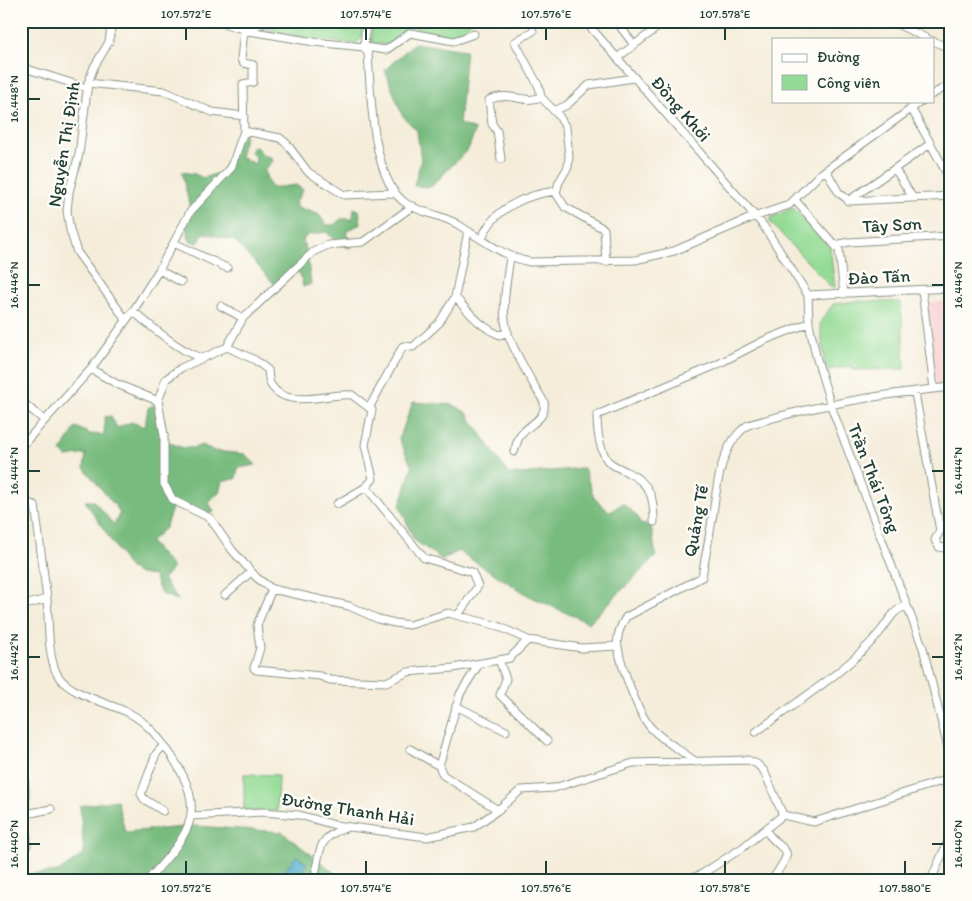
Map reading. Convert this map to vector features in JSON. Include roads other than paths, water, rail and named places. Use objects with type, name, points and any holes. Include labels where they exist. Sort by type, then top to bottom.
[{"type":"street","name":"Nguyễn Thị Định","points":[[112,21],[109,42],[92,70],[88,86],[79,154],[68,192],[68,224],[73,243],[81,259],[126,320]]},
{"type":"street","points":[[220,21],[235,29],[314,42],[386,50],[410,33],[454,41],[474,34]]},
{"type":"street","points":[[21,447],[91,369],[133,311],[159,270],[190,212],[230,170],[244,131],[243,84],[253,82],[253,65],[243,63],[241,59],[245,21]]},
{"type":"street","points":[[244,30],[270,21]]},
{"type":"street","points":[[366,21],[364,47],[368,54],[380,156],[387,179],[394,193],[413,206],[452,221],[510,257],[530,262],[635,260],[674,251],[754,217],[789,205],[826,170],[920,102]]},
{"type":"street","name":"Đồng Khởi","points":[[585,21],[754,217]]},
{"type":"street","points":[[616,21],[634,45]]},
{"type":"street","points":[[616,58],[666,21]]},
{"type":"street","points":[[891,21],[926,38]]},
{"type":"street","points":[[533,31],[514,42],[536,80],[541,97],[566,128],[569,156],[568,167],[556,191],[565,208],[604,229],[606,262]]},
{"type":"street","points":[[934,41],[951,49]]},
{"type":"street","points":[[21,67],[88,86],[164,91],[212,112],[244,116]]},
{"type":"street","points":[[554,111],[567,105],[589,85],[633,78]]},
{"type":"street","points":[[934,93],[951,84]]},
{"type":"street","points":[[501,159],[497,131],[492,124],[489,100],[501,95],[528,100],[541,97]]},
{"type":"street","points":[[910,108],[951,181]]},
{"type":"street","points":[[244,131],[280,138],[287,144],[308,172],[344,195],[394,193]]},
{"type":"street","points":[[848,201],[930,144]]},
{"type":"street","points":[[895,169],[913,198]]},
{"type":"street","points":[[826,170],[839,193],[848,201],[951,196]]},
{"type":"street","points":[[482,239],[491,221],[510,205],[547,192],[556,191]]},
{"type":"street","points":[[795,200],[811,220],[836,245],[840,253],[844,294]]},
{"type":"street","points":[[413,206],[363,242],[328,245],[316,249],[243,318],[227,347],[168,376],[158,401],[164,435],[163,475],[168,493],[182,505],[210,518],[232,550],[251,572],[272,589],[349,606],[378,619],[394,623],[410,625],[448,613],[498,626],[528,640],[582,648],[618,646],[638,708],[644,719],[653,730],[696,762]]},
{"type":"street","points":[[754,217],[779,248],[808,294]]},
{"type":"street","points":[[369,408],[403,346],[413,347],[439,322],[456,297],[468,230]]},
{"type":"street","name":"Tây Sơn","points":[[836,245],[849,242],[951,236]]},
{"type":"street","points":[[174,243],[226,268]]},
{"type":"street","points":[[510,257],[505,294],[508,332],[545,408],[544,414],[520,436],[514,452]]},
{"type":"street","points":[[159,270],[181,282]]},
{"type":"street","name":"Đào Tấn","points":[[808,294],[844,294],[951,288]]},
{"type":"street","points":[[922,290],[934,389]]},
{"type":"street","name":"Trần Thái Tông","points":[[808,294],[809,323],[816,356],[831,406],[923,648],[951,760]]},
{"type":"street","points":[[456,297],[472,317],[490,331],[500,335],[508,332]]},
{"type":"street","points":[[221,306],[243,318]]},
{"type":"street","points":[[133,311],[191,354],[203,358]]},
{"type":"street","points":[[654,522],[654,500],[647,487],[637,478],[617,468],[608,460],[599,437],[596,415],[714,366],[766,340],[809,323]]},
{"type":"street","points":[[227,347],[249,357],[268,370],[269,382],[278,393],[311,400],[352,395],[372,412],[366,429],[365,445],[373,479],[366,487],[338,504]]},
{"type":"street","points":[[91,369],[117,384],[158,401]]},
{"type":"street","name":"Quảng Tế","points":[[618,646],[620,629],[626,617],[702,577],[720,472],[731,443],[740,430],[748,425],[802,409],[831,406],[857,398],[915,393],[951,387]]},
{"type":"street","points":[[915,393],[940,531],[934,540],[939,547],[950,549]]},
{"type":"street","points":[[21,402],[44,420]]},
{"type":"street","points":[[366,487],[424,558],[472,572],[478,586],[458,615]]},
{"type":"street","points":[[21,500],[35,505],[47,599],[51,649],[57,676],[65,686],[129,713],[154,730],[183,772],[189,786],[191,816],[186,831],[179,844],[148,880]]},
{"type":"street","points":[[225,595],[251,572]]},
{"type":"street","points":[[272,589],[257,625],[260,648],[254,668],[256,670],[320,676],[330,680],[386,682],[408,672],[453,668],[510,658],[528,640]]},
{"type":"street","points":[[21,606],[47,599]]},
{"type":"street","points":[[756,732],[828,679],[880,632],[894,613],[907,606]]},
{"type":"street","points":[[499,660],[506,679],[500,695],[547,740]]},
{"type":"street","points":[[439,766],[464,685],[479,664]]},
{"type":"street","points":[[456,706],[506,731]]},
{"type":"street","points":[[163,811],[144,799],[141,794],[156,754],[164,745]]},
{"type":"street","points":[[410,749],[439,766],[443,774],[498,810]]},
{"type":"street","name":"Đường Thanh Hải","points":[[191,816],[263,812],[299,815],[349,827],[427,836],[474,827],[521,790],[554,788],[633,763],[748,760],[757,764],[767,776],[768,786],[783,815]]},
{"type":"street","points":[[21,767],[24,769],[23,799],[26,814],[27,845],[21,857]]},
{"type":"street","points":[[672,880],[696,878],[742,848],[783,815],[814,822],[951,778]]},
{"type":"street","points":[[26,814],[51,809]]},
{"type":"street","points":[[314,880],[318,849],[340,830],[349,827]]},
{"type":"street","points":[[765,830],[774,842],[785,848],[787,852],[785,860],[772,880]]},
{"type":"street","points":[[931,880],[951,834]]},
{"type":"water","points":[[296,856],[307,863],[295,880],[278,880]]}]
